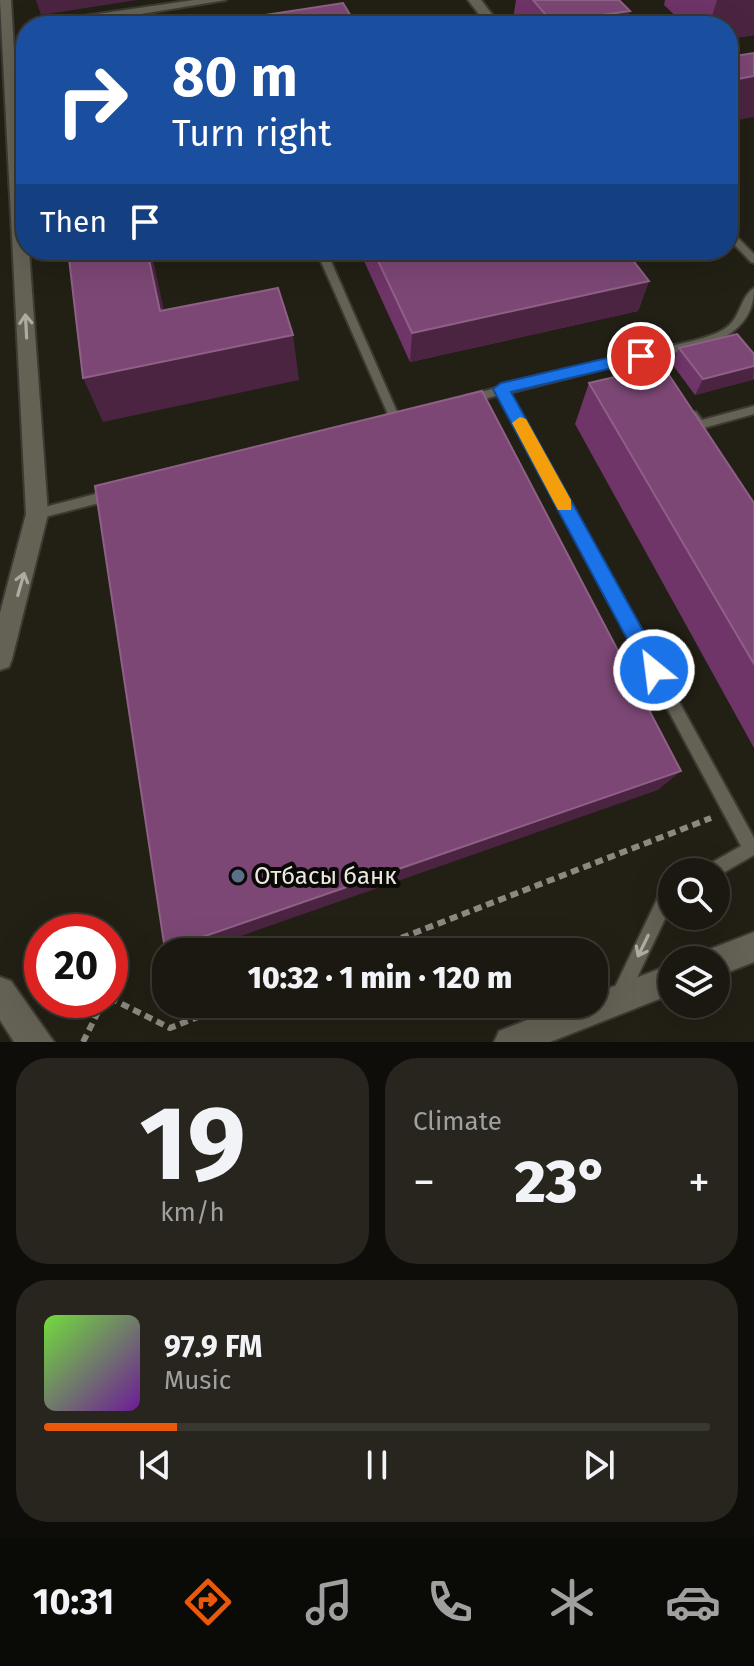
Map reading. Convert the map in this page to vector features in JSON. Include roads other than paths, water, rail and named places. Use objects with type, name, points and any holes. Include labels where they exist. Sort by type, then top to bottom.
[{"type":"street","points":[[5,0],[16,122]]},
{"type":"street","points":[[110,16],[220,0]]},
{"type":"street","points":[[474,0],[487,16]]},
{"type":"street","points":[[7,31],[16,30]]},
{"type":"street","points":[[0,659],[37,514],[26,260]]},
{"type":"street","points":[[730,956],[754,947]]},
{"type":"street","points":[[510,1042],[658,984]]},
{"type":"street","points":[[0,992],[27,1034],[38,1042]]},
{"type":"lane","points":[[738,243],[754,260]]},
{"type":"lane","points":[[325,260],[396,421]]},
{"type":"lane","points":[[456,402],[722,335],[737,324],[741,308],[754,291]]},
{"type":"lane","points":[[641,356],[670,390]]},
{"type":"lane","points":[[501,389],[752,847],[730,860]]},
{"type":"lane","points":[[680,402],[700,425],[753,412]]},
{"type":"lane","points":[[381,425],[411,416]]},
{"type":"lane","points":[[37,514],[127,491]]},
{"type":"lane","points":[[618,1000],[658,916]]},
{"type":"place","name":"Отбасы банк","points":[[238,876]]}]
